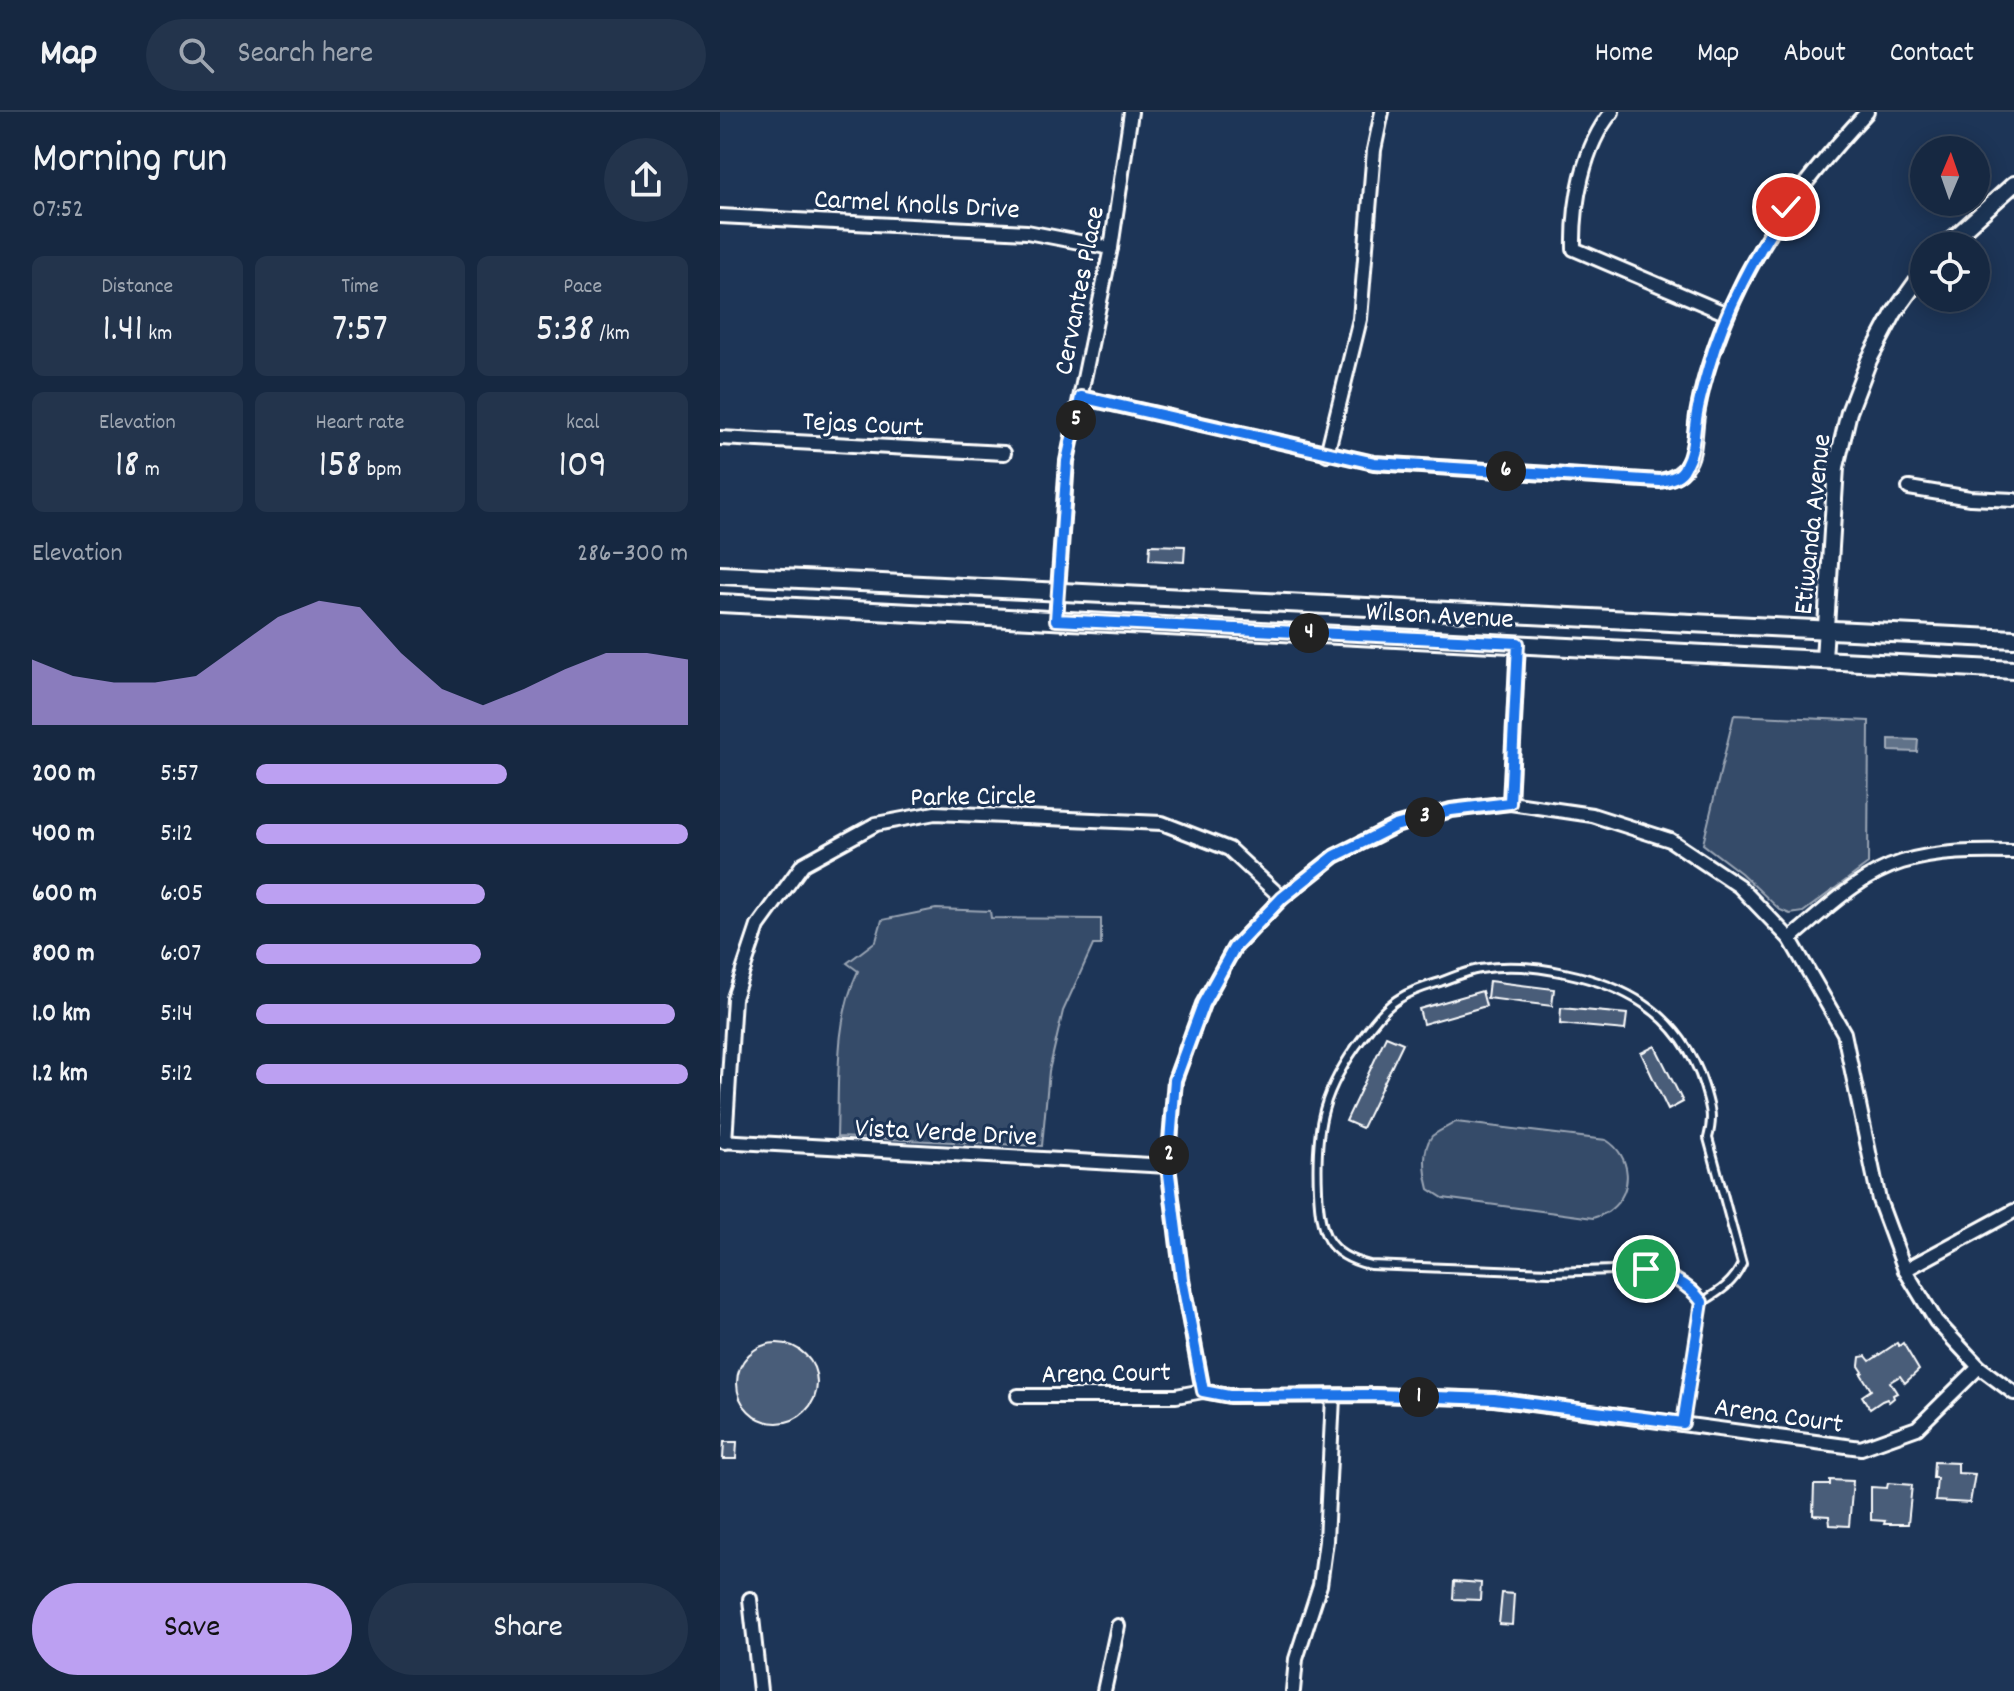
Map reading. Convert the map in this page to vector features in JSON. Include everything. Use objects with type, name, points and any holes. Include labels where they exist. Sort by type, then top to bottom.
[{"type":"main road","name":"Wilson Avenue","points":[[720,575],[2014,639]]},
{"type":"main road","name":"Wilson Avenue","points":[[720,603],[2014,670]]},
{"type":"street","name":"Cervantes Place","points":[[1056,620],[1067,461],[1111,248],[1131,112]]},
{"type":"street","points":[[1327,454],[1360,319],[1374,150],[1382,112]]},
{"type":"street","points":[[1612,112],[1591,150],[1581,179],[1573,221],[1574,249],[1727,314]]},
{"type":"street","points":[[1081,397],[1374,463],[1660,481],[1683,472],[1696,437],[1697,411],[1710,363],[1727,314],[1757,252],[1819,164],[1867,112]]},
{"type":"street","points":[[1961,232],[2014,184]]},
{"type":"street","name":"Carmel Knolls Drive","points":[[720,216],[1027,232],[1111,248]]},
{"type":"street","name":"Etiwanda Avenue","points":[[1824,659],[1836,467],[1849,412],[1875,348],[1910,291]]},
{"type":"street","name":"Tejas Court","points":[[720,438],[1004,453]]},
{"type":"street","points":[[1909,488],[1970,498],[2014,500]]},
{"type":"street","points":[[1510,803],[1518,643]]},
{"type":"street","points":[[1203,1391],[1182,1279],[1168,1166],[1175,1080],[1203,1004],[1234,948],[1282,898],[1335,856],[1395,826],[1451,810],[1510,803],[1592,815],[1670,840],[1739,886],[1790,939],[1844,1033],[1879,1200],[1905,1270],[1936,1321],[1979,1367],[2014,1393]]},
{"type":"street","name":"Parke Circle","points":[[723,1142],[734,998],[758,926],[803,864],[876,824],[928,813],[1162,823],[1229,849],[1282,898]]},
{"type":"street","points":[[1790,939],[1851,888],[1902,862],[1972,851],[2014,852]]},
{"type":"street","name":"Vista Verde Drive","points":[[723,1142],[1168,1166]]},
{"type":"street","points":[[1905,1270],[2014,1211]]},
{"type":"street","name":"Arena Court","points":[[1018,1396],[1176,1396],[1203,1391],[1229,1396],[1375,1395],[1494,1399],[1861,1448],[1917,1428],[1979,1367]]},
{"type":"street","points":[[1293,1691],[1296,1659],[1320,1585],[1326,1541],[1333,1397]]},
{"type":"street","points":[[750,1599],[760,1691]]},
{"type":"street","points":[[1104,1691],[1118,1626]]},
{"type":"lane","points":[[1683,1423],[1702,1302],[1693,1290],[1667,1274],[1646,1269],[1550,1272],[1370,1265],[1338,1254],[1323,1228],[1316,1146],[1326,1099],[1344,1062],[1370,1028],[1399,998],[1479,969],[1525,967],[1568,974],[1644,1004],[1685,1044],[1699,1071],[1713,1118],[1708,1138],[1742,1264],[1735,1278],[1724,1289],[1702,1302]]},
{"type":"shaded area","points":[[1734,715],[1869,721],[1868,864],[1803,912],[1790,914],[1780,910],[1741,873],[1703,844]]},
{"type":"shaded area","points":[[1889,739],[1918,740],[1917,752],[1889,751]]},
{"type":"shaded area","points":[[936,909],[990,911],[991,918],[1101,919],[1101,945],[1093,945],[1063,1011],[1049,1071],[1042,1146],[837,1137],[841,1031],[858,971],[847,963],[876,941],[882,920]]},
{"type":"shaded area","points":[[1456,1122],[1606,1140],[1621,1155],[1625,1164],[1627,1174],[1623,1193],[1608,1211],[1593,1218],[1443,1198],[1429,1189],[1425,1155],[1432,1136]]},
{"type":"building","points":[[1150,545],[1185,546],[1184,562],[1149,560]]},
{"type":"building","points":[[1489,981],[1554,989],[1552,1006],[1487,998]]},
{"type":"building","points":[[1482,991],[1486,1006],[1423,1024],[1419,1009]]},
{"type":"building","points":[[1561,1008],[1627,1014],[1625,1030],[1560,1024]]},
{"type":"building","points":[[1386,1036],[1403,1043],[1362,1128],[1346,1121]]},
{"type":"building","points":[[1655,1046],[1683,1102],[1668,1110],[1641,1053]]},
{"type":"building","points":[[777,1343],[792,1346],[805,1355],[814,1368],[817,1383],[814,1398],[805,1411],[792,1420],[777,1423],[762,1420],[749,1411],[740,1398],[737,1383],[740,1368],[749,1355],[762,1346]]},
{"type":"building","points":[[1897,1343],[1899,1346],[1903,1343],[1919,1370],[1905,1383],[1900,1376],[1890,1382],[1897,1393],[1893,1395],[1894,1398],[1870,1409],[1862,1396],[1871,1390],[1861,1374],[1860,1357],[1866,1356],[1870,1361]]},
{"type":"building","points":[[724,1442],[737,1442],[736,1459],[723,1459]]},
{"type":"building","points":[[1934,1462],[1958,1463],[1958,1473],[1975,1474],[1970,1503],[1935,1501],[1937,1478],[1933,1478]]},
{"type":"building","points":[[1830,1480],[1853,1481],[1849,1526],[1830,1525],[1829,1516],[1813,1515],[1814,1485],[1830,1485]]},
{"type":"building","points":[[1888,1483],[1912,1485],[1908,1524],[1884,1524],[1885,1521],[1871,1520],[1871,1487],[1887,1488]]},
{"type":"building","points":[[1454,1581],[1481,1583],[1480,1600],[1453,1599]]},
{"type":"building","points":[[1502,1593],[1514,1594],[1512,1625],[1499,1624]]},
{"type":"route","points":[[1646,1269],[1667,1274],[1693,1290],[1702,1302],[1683,1423],[1494,1399],[1375,1395],[1229,1396],[1203,1391],[1182,1279],[1168,1166],[1175,1080],[1203,1004],[1234,948],[1282,898],[1335,856],[1395,826],[1451,810],[1510,803],[1518,643],[1056,620],[1067,461],[1081,397],[1374,463],[1660,481],[1670,479],[1683,472],[1692,455],[1697,411],[1727,314],[1757,252],[1786,207]]}]
